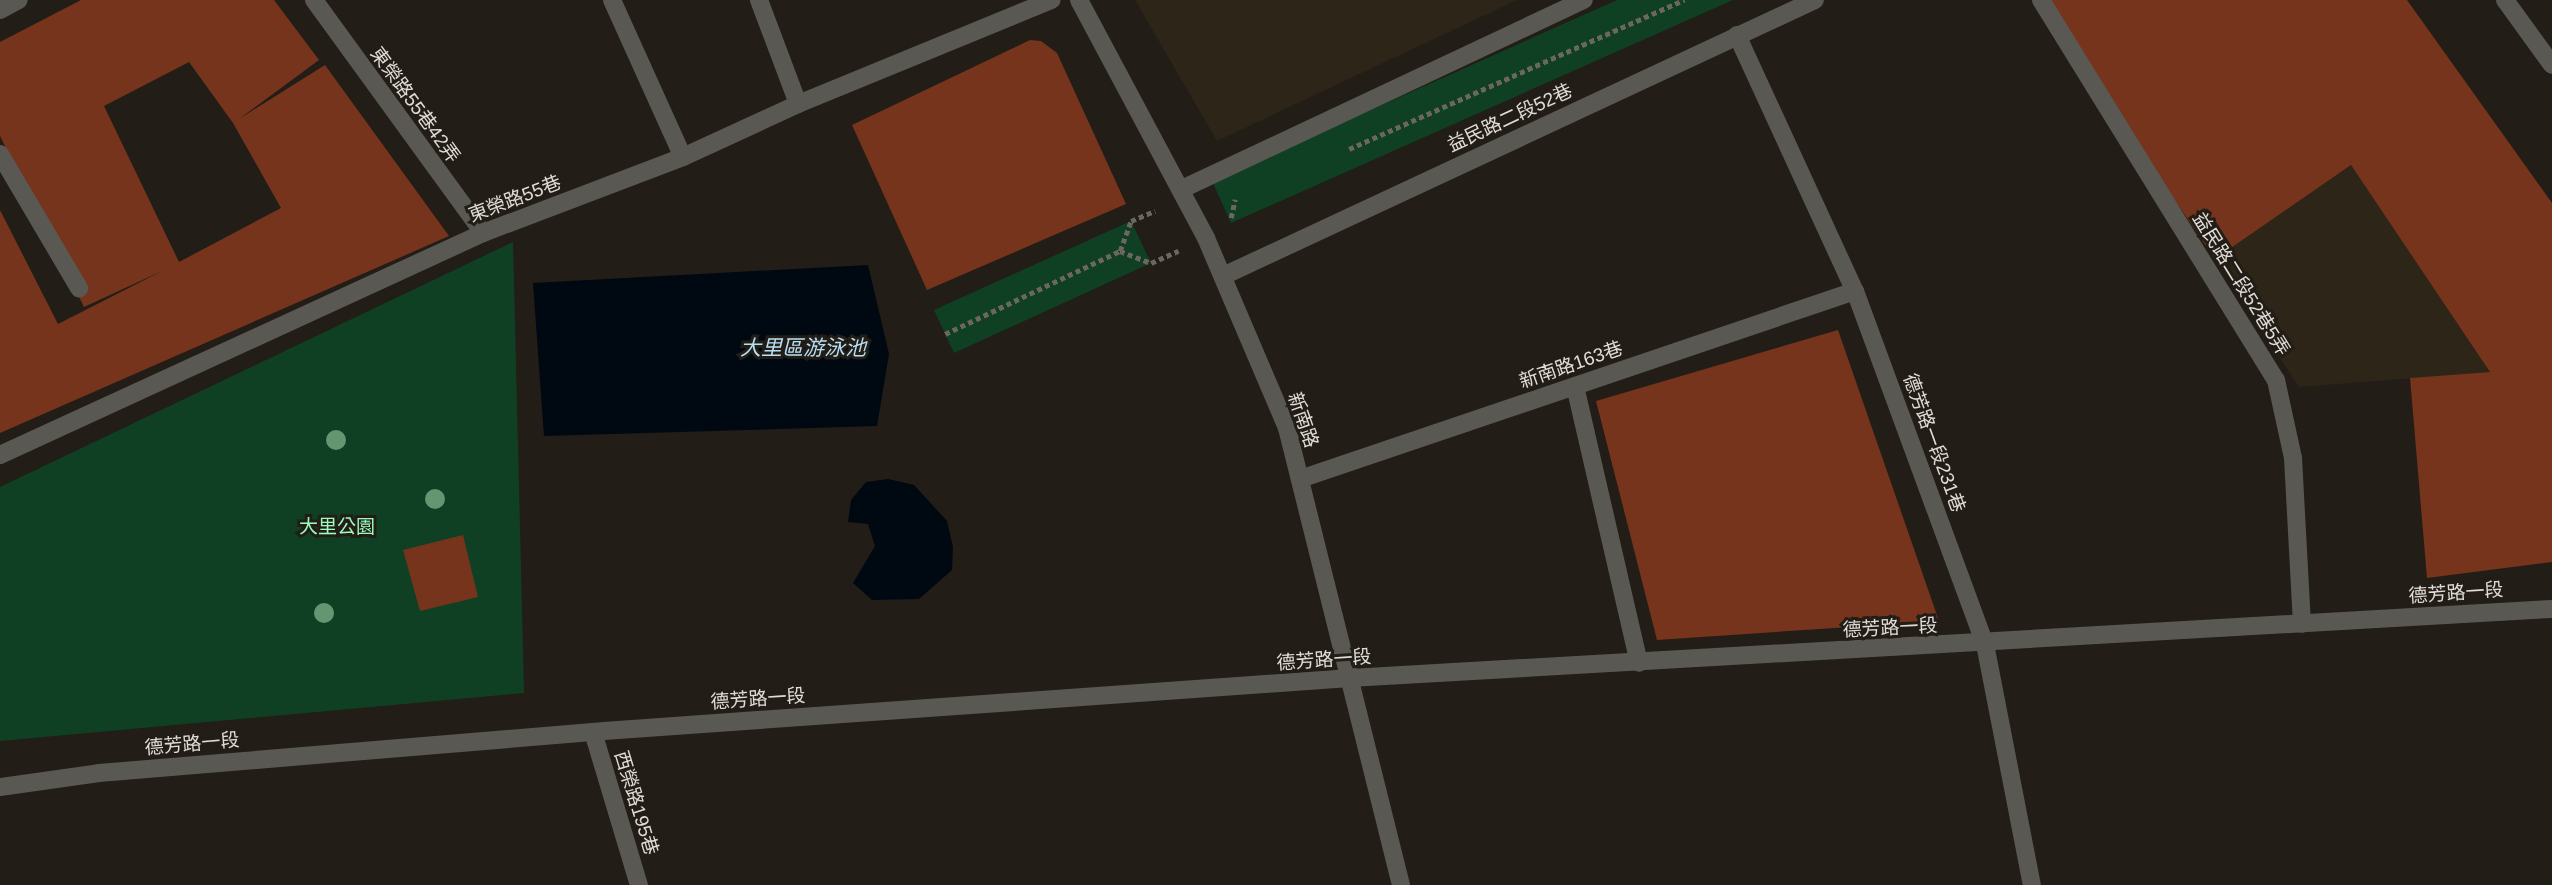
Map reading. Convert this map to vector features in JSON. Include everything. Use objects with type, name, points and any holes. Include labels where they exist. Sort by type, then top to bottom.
[{"type":"street","points":[[0,10],[19,0]]},
{"type":"street","name":"東榮路55巷42弄","points":[[314,0],[483,233]]},
{"type":"street","points":[[612,0],[683,157]]},
{"type":"street","points":[[759,0],[798,104]]},
{"type":"street","name":"東榮路55巷","points":[[0,455],[483,233],[683,157],[798,104],[1052,0]]},
{"type":"street","name":"新南路","points":[[1079,0],[1182,190],[1223,276],[1287,428],[1401,885]]},
{"type":"street","points":[[1182,190],[1584,0]]},
{"type":"street","name":"益民路二段52巷","points":[[1223,276],[1815,0]]},
{"type":"street","name":"益民路二段52巷5弄","points":[[2041,0],[2276,380],[2293,458],[2302,624]]},
{"type":"street","points":[[2505,0],[2552,65]]},
{"type":"street","name":"德芳路一段231巷","points":[[1737,35],[1855,291],[1985,644],[2032,885]]},
{"type":"street","points":[[0,154],[79,288]]},
{"type":"street","name":"新南路163巷","points":[[1300,479],[1855,291]]},
{"type":"street","points":[[1575,386],[1639,663]]},
{"type":"street","name":"德芳路一段","points":[[0,787],[99,773],[593,732],[1350,678],[1985,644],[2552,609]]},
{"type":"street","name":"西榮路195巷","points":[[593,732],[639,885]]},
{"type":"path","points":[[1347,149],[1684,0]]},
{"type":"path","points":[[1231,223],[1235,199],[1247,194]]},
{"type":"path","points":[[945,334],[1121,251],[1131,221]]},
{"type":"path","points":[[1121,251],[1151,263]]},
{"type":"shaded area","points":[[1135,0],[1517,0],[1217,141]]},
{"type":"shaded area","points":[[2351,165],[2490,372],[2299,387],[2215,259]]},
{"type":"green space","points":[[1617,0],[1733,0],[1231,223],[1212,181]]},
{"type":"green space","points":[[1131,221],[1151,263],[954,353],[934,310]]},
{"type":"green space","name":"大里公園","points":[[513,242],[524,693],[0,741],[0,487]]},
{"type":"water","name":"大里區游泳池","points":[[868,265],[889,354],[877,426],[544,436],[533,283]]},
{"type":"water","points":[[888,479],[914,485],[947,521],[953,547],[952,570],[919,599],[872,600],[853,583],[875,546],[868,524],[848,522],[851,500],[866,482]]},
{"type":"building","points":[[81,0],[274,0],[319,60],[239,119],[325,65],[449,236],[0,433],[0,210],[58,324],[162,271],[84,307],[0,136],[0,42]],"holes":[[[189,62],[233,123],[281,208],[179,262],[104,106]]]},
{"type":"building","points":[[2038,0],[2407,0],[2552,203],[2552,562],[2427,578],[2410,378],[2490,372],[2351,165],[2215,259]]},
{"type":"building","points":[[1030,40],[1041,41],[1057,53],[1126,204],[927,290],[852,125]]},
{"type":"building","points":[[1838,330],[1939,621],[1657,640],[1596,401]]},
{"type":"building","points":[[463,535],[478,597],[420,611],[403,550]]}]
